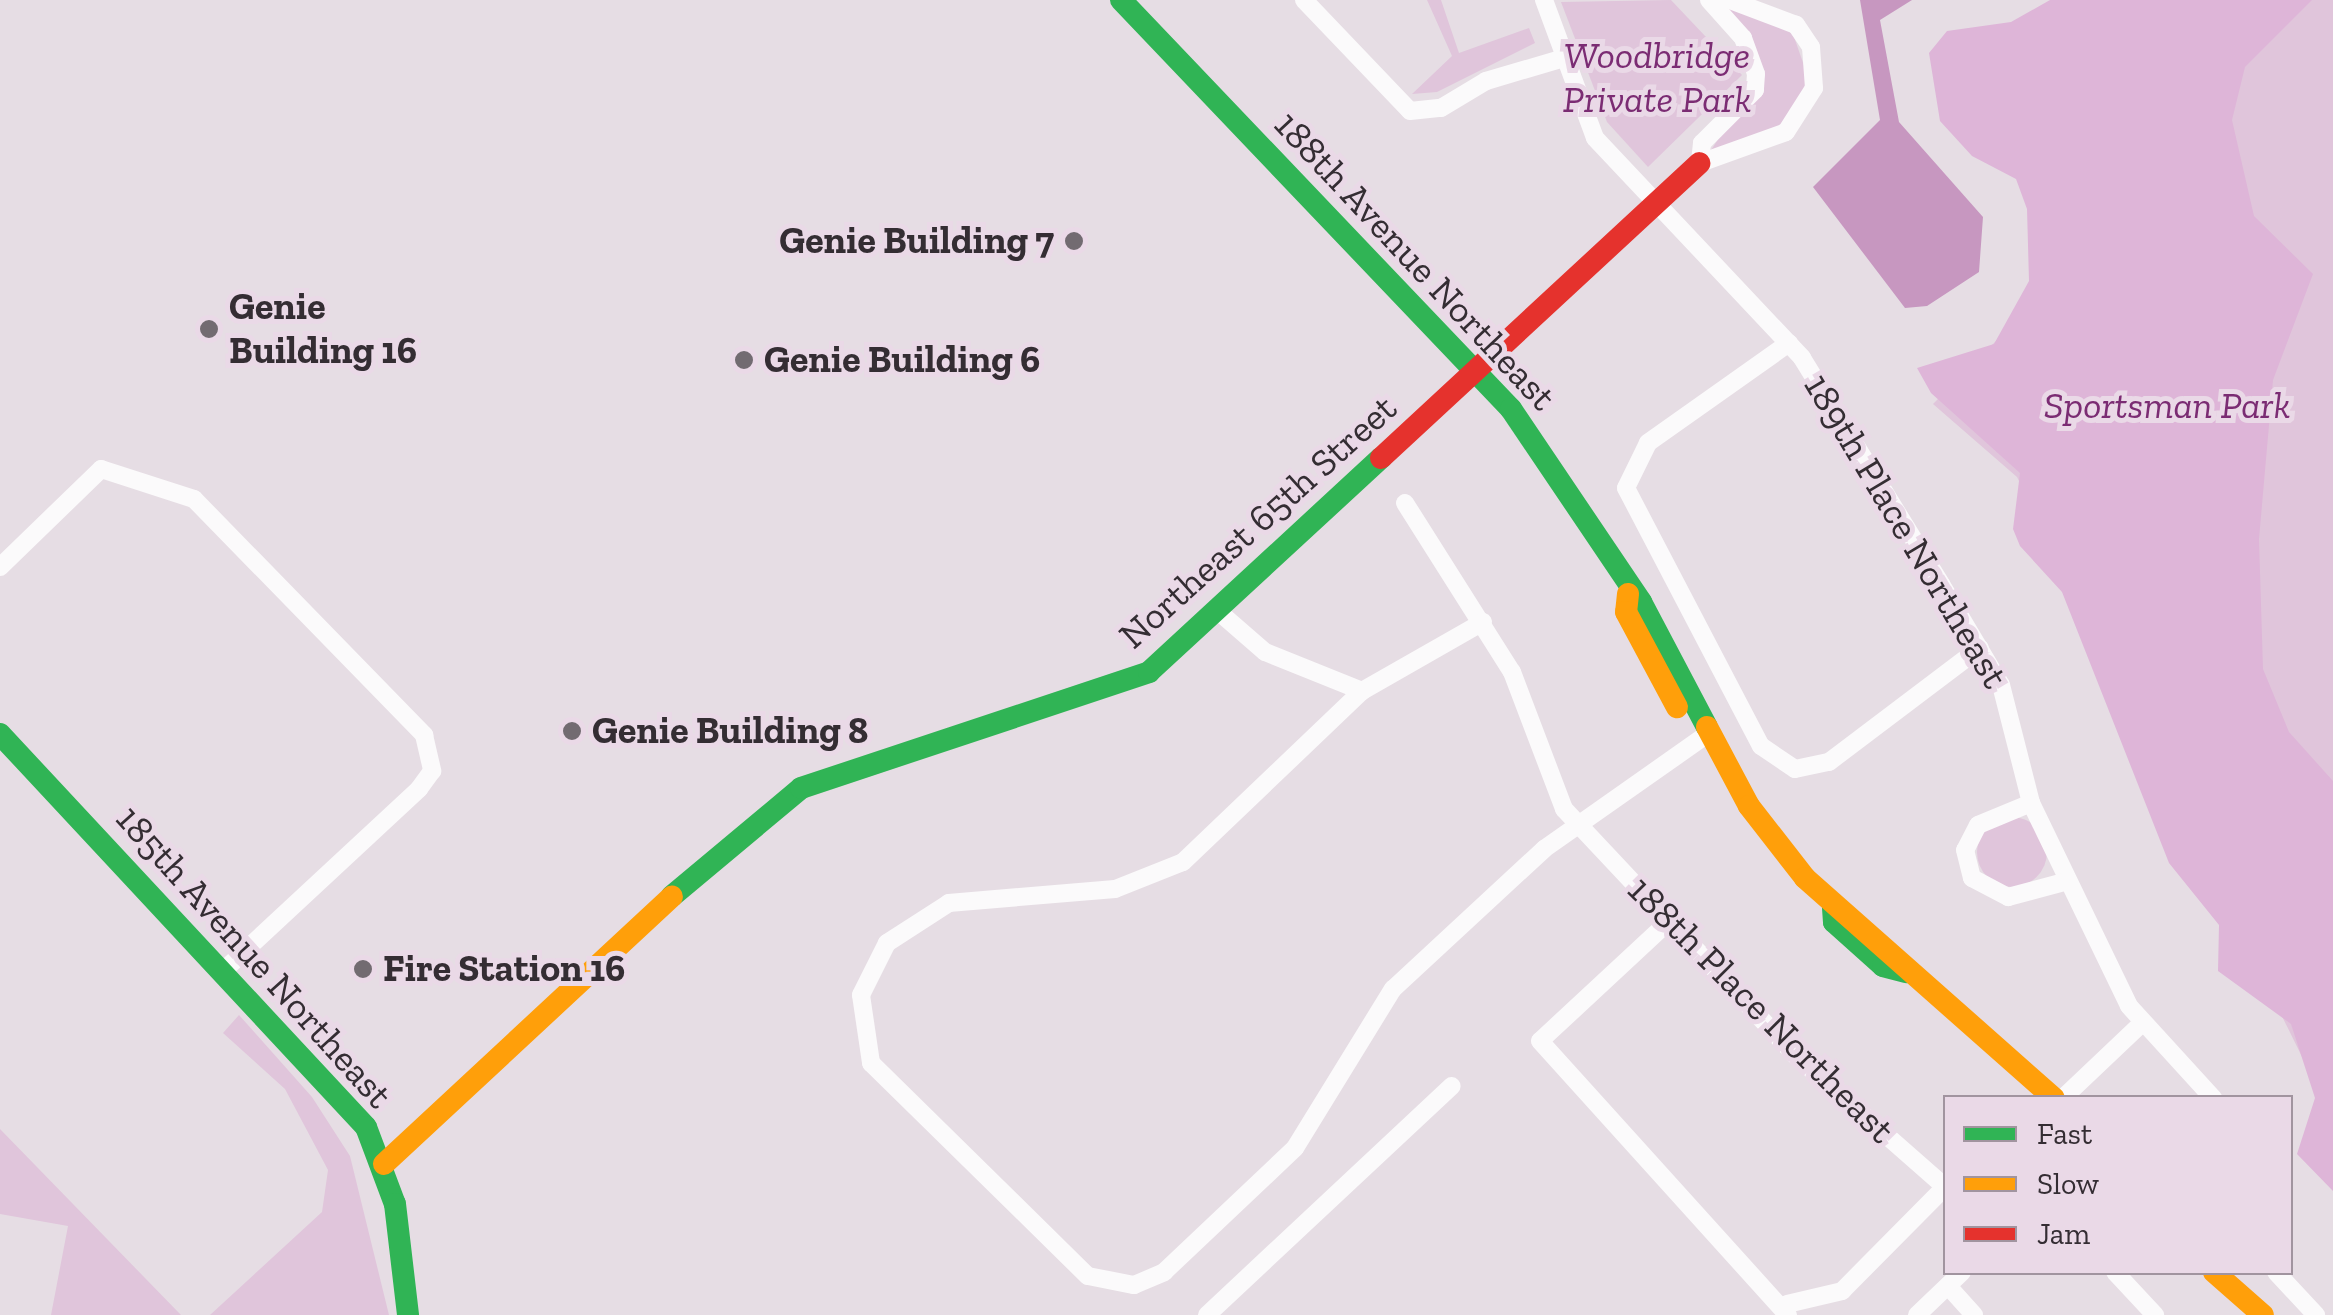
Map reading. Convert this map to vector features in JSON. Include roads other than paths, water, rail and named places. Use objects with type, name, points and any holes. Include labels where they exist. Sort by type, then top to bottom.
[{"type":"street","name":"188th Avenue Northeast","points":[[1121,0],[1477,372],[1551,462],[1628,594],[1641,602],[1700,726],[1833,908],[2050,1095]]},
{"type":"street","points":[[1304,0],[1410,111],[1441,108],[1486,81],[1564,58]]},
{"type":"street","name":"189th Place Northeast","points":[[1544,0],[1596,138],[1789,343],[1980,648],[2007,701],[2031,802],[2068,881],[2142,1024],[2210,1095]]},
{"type":"street","points":[[1709,0],[1743,38],[1756,74],[1755,90],[1702,142],[1700,163],[1786,132],[1814,88],[1811,47],[1796,25],[1730,0]]},
{"type":"street","name":"Northeast 65th Street","points":[[384,1164],[751,823],[801,788],[847,765],[1126,684],[1218,612],[1700,163]]},
{"type":"street","points":[[1789,343],[1648,444],[1628,470],[1631,502],[1761,746],[1795,770],[1829,762],[1980,648]]},
{"type":"street","points":[[0,568],[101,469],[194,499],[287,600],[424,735],[432,771],[225,970]]},
{"type":"street","name":"188th Place Northeast","points":[[1404,504],[1512,672],[1551,792],[1667,922],[1796,1056],[1943,1184]]},
{"type":"street","points":[[1218,612],[1264,652],[1362,691]]},
{"type":"street","points":[[1483,622],[1362,691],[1182,862],[1115,889],[949,904],[888,943],[858,1016],[871,1063],[1063,1260],[1088,1276],[1134,1285],[1164,1272],[1295,1148],[1393,989],[1544,849],[1582,829],[1700,726]]},
{"type":"street","name":"185th Avenue Northeast","points":[[0,734],[337,1089],[384,1164],[408,1315]]},
{"type":"street","points":[[2031,802],[1978,825],[1966,850],[1972,878],[2008,897],[2068,881]]},
{"type":"street","points":[[1667,922],[1540,1041],[1788,1310],[1842,1291],[1943,1188]]},
{"type":"street","points":[[2066,1095],[2142,1024]]},
{"type":"street","points":[[1207,1315],[1452,1086]]},
{"type":"street","points":[[2119,1275],[2155,1315]]},
{"type":"street","points":[[2279,1275],[2316,1315]]},
{"type":"street","points":[[1917,1315],[1955,1279],[1974,1315]]},
{"type":"street","points":[[2221,1279],[2238,1315]]},
{"type":"street","points":[[2221,1279],[2263,1315]]},
{"type":"place","name":"Genie Building 7","points":[[1074,241]]},
{"type":"place","name":"Genie Building 16","points":[[209,329]]},
{"type":"place","name":"Genie Building 6","points":[[744,360]]},
{"type":"place","name":"Genie Building 8","points":[[572,731]]},
{"type":"place","name":"Fire Station 16","points":[[363,969]]},
{"type":"park label","name":"Woodbridge Private Park","points":[[1657,78]]},
{"type":"park label","name":"Sportsman Park","points":[[2167,406]]}]
